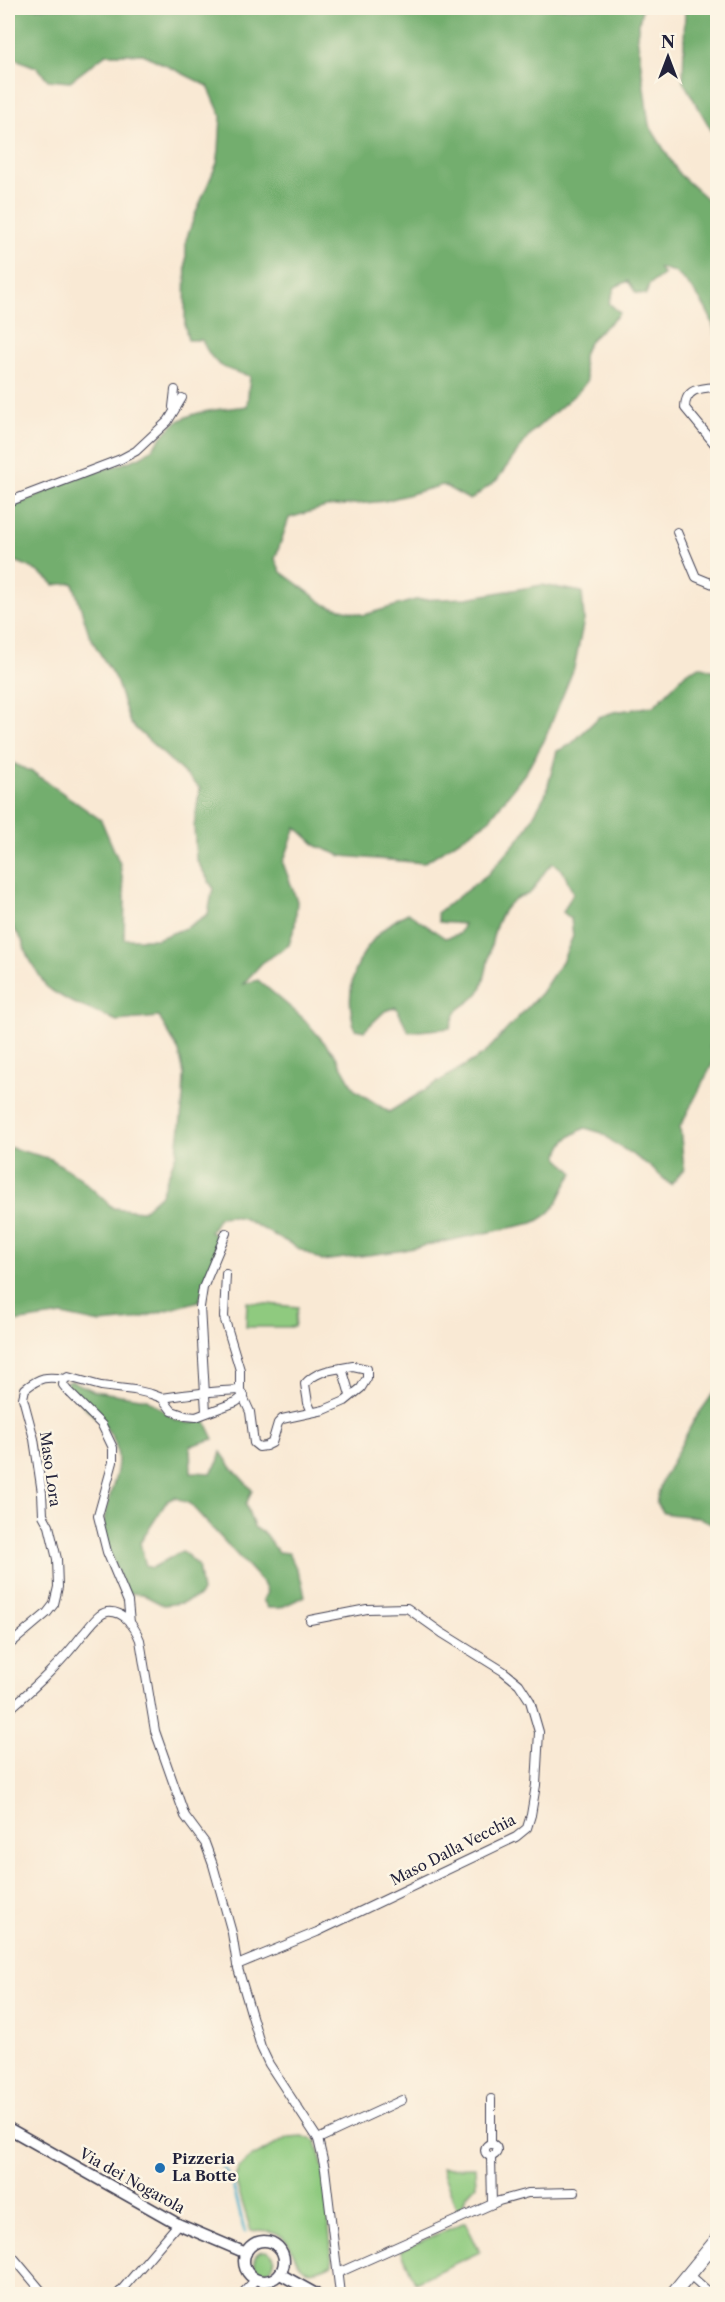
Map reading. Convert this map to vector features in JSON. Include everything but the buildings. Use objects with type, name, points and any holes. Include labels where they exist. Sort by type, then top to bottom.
[{"type":"main road","points":[[673,2295],[717,2239]]},
{"type":"street","points":[[717,387],[693,390],[688,394],[685,408],[717,448]]},
{"type":"street","points":[[172,416],[175,390]]},
{"type":"street","points":[[8,502],[121,459],[136,451],[172,416],[177,403],[182,398]]},
{"type":"street","points":[[677,532],[696,577],[717,586]]},
{"type":"street","points":[[206,1412],[200,1325],[201,1296],[226,1233]]},
{"type":"street","points":[[226,1274],[224,1317],[240,1370],[242,1393],[250,1412],[254,1443],[259,1447],[272,1443],[278,1423],[282,1419],[312,1412],[337,1406],[345,1401],[361,1388],[367,1378],[368,1369],[353,1366],[326,1370],[306,1382],[308,1403],[312,1412]]},
{"type":"street","points":[[342,1368],[351,1395]]},
{"type":"street","name":"Maso Lora","points":[[8,1646],[47,1613],[54,1604],[58,1587],[57,1559],[49,1526],[43,1515],[34,1439],[23,1398],[25,1389],[33,1382],[48,1376],[64,1379],[75,1377],[101,1386],[134,1390],[162,1398]]},
{"type":"street","points":[[64,1379],[63,1385],[102,1425],[114,1448],[113,1462],[98,1516],[107,1551],[128,1602],[130,1623]]},
{"type":"street","points":[[162,1398],[205,1392],[242,1393]]},
{"type":"street","points":[[162,1398],[172,1411],[196,1417],[236,1402],[242,1393]]},
{"type":"street","name":"Maso Dalla Vecchia","points":[[237,1965],[317,1932],[516,1837],[527,1828],[531,1815],[536,1785],[539,1732],[530,1701],[519,1684],[407,1608],[367,1609],[310,1620]]},
{"type":"street","points":[[8,1709],[49,1673],[101,1615],[109,1612],[119,1614],[135,1627],[140,1640],[155,1731],[185,1816],[205,1843],[213,1865],[232,1933],[237,1965],[261,2047],[273,2070],[318,2139],[325,2169],[340,2295]]},
{"type":"street","points":[[491,2099],[491,2144],[486,2146],[485,2150],[491,2157],[492,2204]]},
{"type":"street","points":[[318,2139],[402,2100]]},
{"type":"street","name":"Via dei Nogarola","points":[[8,2128],[178,2224],[246,2253]]},
{"type":"street","points":[[338,2272],[519,2194],[575,2192]]},
{"type":"street","points":[[118,2295],[178,2224]]},
{"type":"street","points":[[268,2241],[275,2244],[283,2254],[284,2261],[280,2274],[268,2280],[256,2279],[245,2265],[246,2253],[255,2243],[268,2241]]},
{"type":"street","points":[[8,2251],[44,2295]]},
{"type":"street","points":[[280,2274],[316,2295]]},
{"type":"street","points":[[690,2275],[711,2295]]},
{"type":"street","points":[[242,2295],[256,2279]]},
{"type":"green space","points":[[8,8],[642,8],[637,35],[649,125],[679,174],[717,208],[717,332],[715,333],[710,317],[701,301],[675,273],[658,268],[664,274],[649,285],[646,295],[636,293],[628,281],[615,287],[609,303],[620,313],[593,338],[585,350],[583,360],[587,381],[579,391],[531,433],[497,480],[470,500],[443,485],[385,501],[326,507],[289,518],[275,559],[281,572],[326,605],[364,615],[415,600],[467,598],[542,585],[582,592],[584,620],[574,668],[544,741],[526,772],[488,821],[424,863],[342,856],[317,846],[296,827],[283,863],[297,901],[295,925],[289,945],[262,963],[243,984],[258,980],[304,1019],[335,1055],[355,1090],[389,1112],[484,1054],[541,993],[563,960],[573,936],[571,919],[563,912],[573,893],[563,871],[553,863],[531,892],[517,898],[506,907],[495,929],[481,989],[473,999],[457,1011],[450,1028],[409,1032],[396,1007],[385,1011],[364,1031],[355,1029],[351,1011],[351,994],[359,961],[379,934],[392,922],[408,913],[445,938],[459,934],[464,924],[439,922],[437,913],[488,874],[524,833],[546,793],[557,751],[570,745],[599,717],[614,712],[654,706],[687,672],[700,666],[717,672],[717,1024],[710,1047],[715,1059],[680,1127],[684,1169],[671,1185],[647,1164],[602,1133],[585,1128],[575,1133],[561,1148],[559,1159],[574,1173],[550,1212],[533,1223],[399,1251],[322,1261],[243,1218],[219,1217],[210,1232],[218,1237],[219,1243],[199,1301],[133,1320],[100,1323],[62,1315],[8,1323],[8,1147],[51,1159],[78,1176],[113,1208],[142,1211],[161,1194],[177,1152],[184,1075],[179,1051],[159,1017],[117,1021],[69,1001],[47,988],[27,955],[22,940],[9,922],[8,924],[8,761],[34,773],[101,820],[120,864],[125,896],[124,939],[157,939],[188,927],[208,914],[213,888],[196,859],[194,826],[200,788],[130,723],[116,680],[90,637],[73,583],[54,585],[32,569],[8,560],[8,510],[43,492],[87,474],[140,457],[149,451],[173,425],[189,416],[247,406],[250,376],[221,366],[211,356],[202,340],[188,340],[185,326],[186,240],[217,163],[219,150],[221,116],[208,86],[143,54],[106,54],[69,82],[48,80],[38,68],[8,56]]},
{"type":"green space","points":[[685,8],[717,8],[717,140],[683,81]]},
{"type":"green space","points":[[247,1302],[298,1307],[294,1327],[246,1327]]},
{"type":"green space","points":[[72,1381],[94,1391],[147,1399],[176,1420],[189,1423],[205,1420],[214,1439],[190,1446],[191,1472],[211,1473],[221,1452],[252,1490],[246,1505],[254,1527],[265,1534],[278,1552],[289,1553],[301,1579],[305,1596],[280,1608],[268,1608],[263,1600],[267,1592],[263,1583],[190,1504],[175,1497],[167,1501],[140,1543],[146,1566],[152,1568],[182,1551],[198,1565],[202,1592],[198,1597],[181,1603],[163,1605],[142,1594],[127,1593],[104,1532],[105,1514],[118,1465],[116,1446],[106,1428],[71,1391],[66,1382]]},
{"type":"green space","points":[[717,1388],[717,1529],[700,1518],[664,1513],[656,1503],[661,1483],[693,1422]]},
{"type":"green space","points":[[302,2136],[316,2141],[325,2176],[332,2264],[315,2270],[305,2270],[299,2264],[290,2245],[282,2237],[270,2231],[251,2231],[235,2179],[238,2169],[247,2160],[289,2137]]},
{"type":"green space","points":[[475,2167],[476,2185],[466,2196],[462,2207],[457,2209],[441,2168]]},
{"type":"green space","points":[[465,2222],[480,2252],[415,2282],[401,2250]]},
{"type":"green space","points":[[264,2251],[271,2254],[274,2261],[271,2268],[264,2271],[257,2268],[254,2261],[257,2254]]},
{"type":"waterway","points":[[220,2164],[233,2187],[245,2232]]},
{"type":"place","name":"Pizzeria La Botte","points":[[160,2168]]}]
